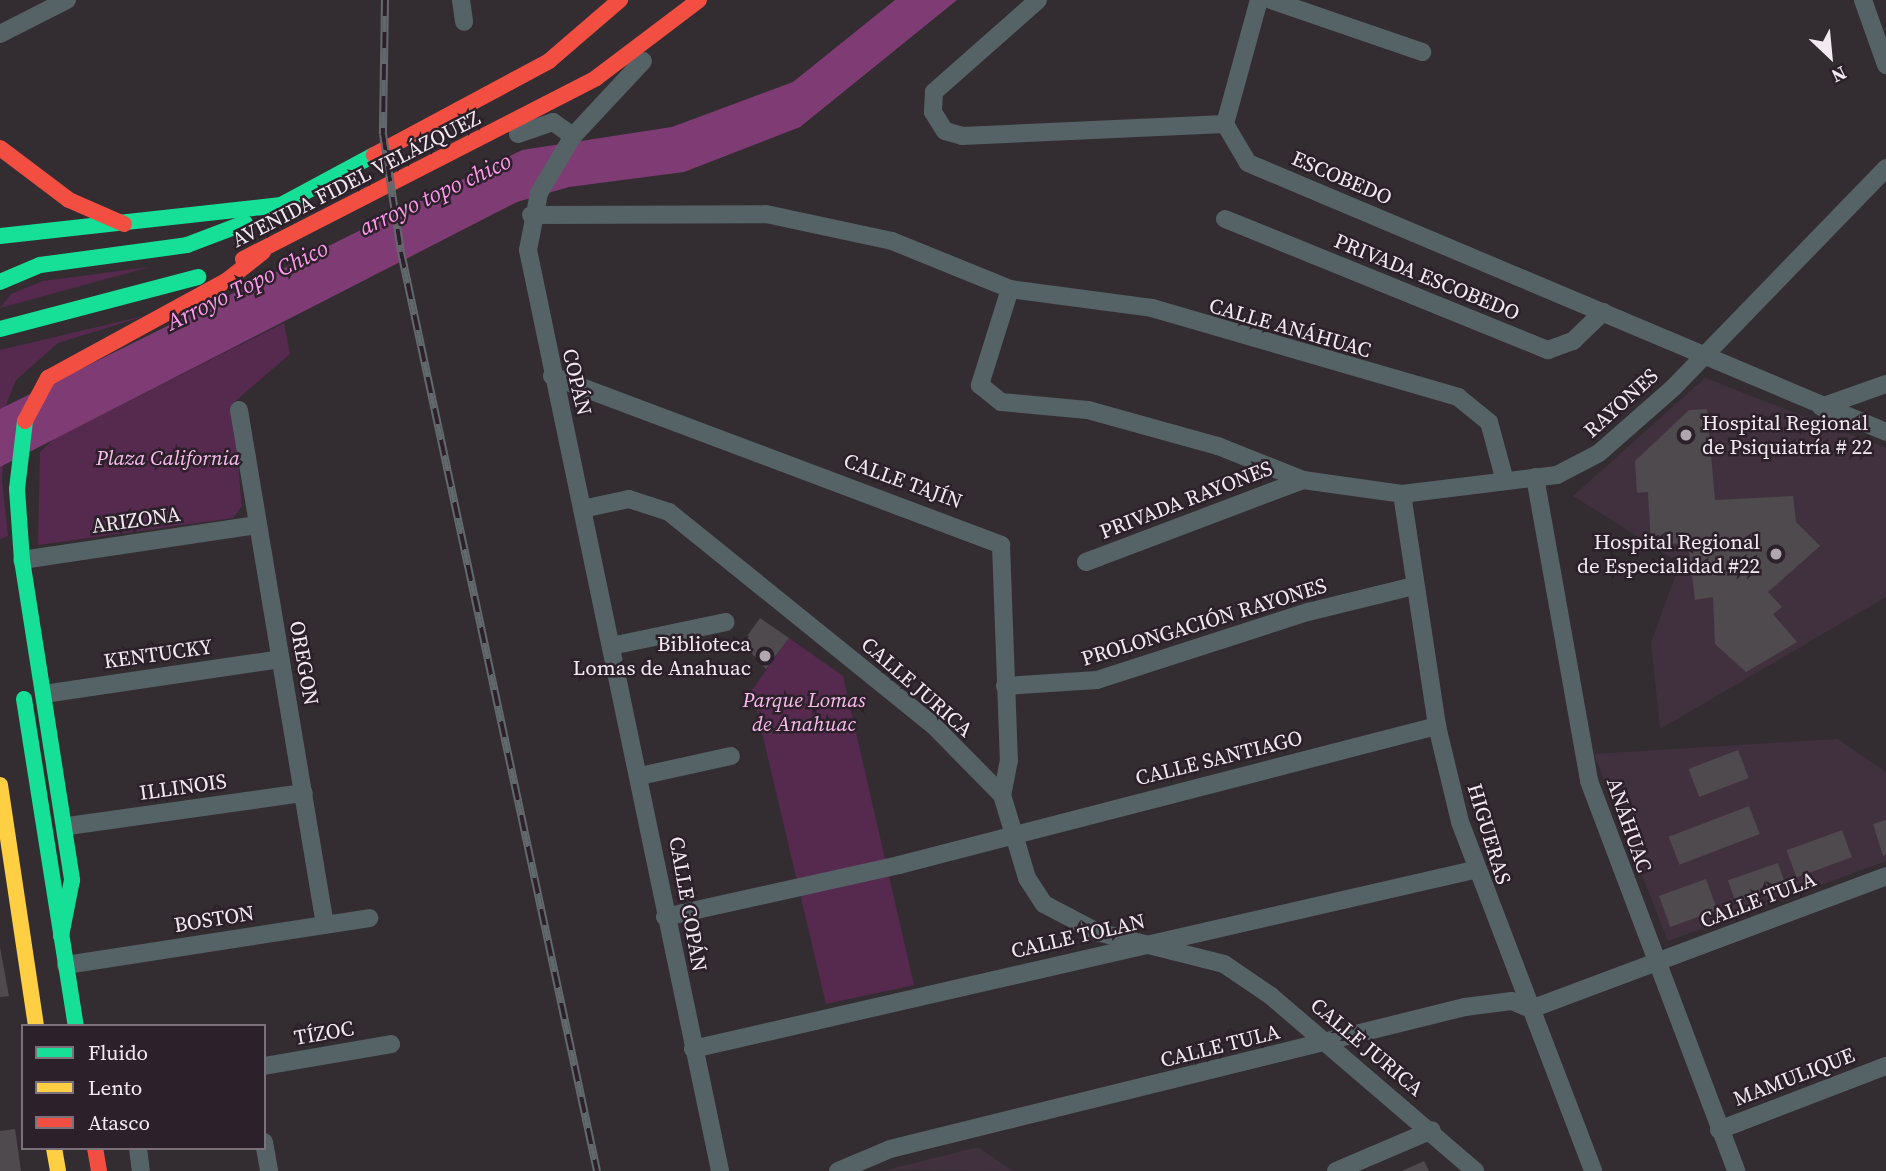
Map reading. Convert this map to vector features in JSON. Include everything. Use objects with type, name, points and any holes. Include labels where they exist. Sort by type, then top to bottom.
[{"type":"highway","name":"AVENIDA FIDEL VELÁZQUEZ","points":[[0,236],[126,225],[281,205],[549,61],[620,0]]},
{"type":"highway","name":"AVENIDA FIDEL VELÁZQUEZ","points":[[0,329],[148,293],[264,251],[596,78],[699,0]]},
{"type":"highway","points":[[0,148],[69,200],[126,225]]},
{"type":"highway","points":[[0,282],[40,265],[158,252],[220,235],[281,205]]},
{"type":"highway","points":[[61,936],[72,893],[68,826],[22,560],[18,457],[40,387],[104,343],[226,281],[264,251]]},
{"type":"highway","points":[[5,573],[9,599]]},
{"type":"highway","points":[[20,677],[76,1024]]},
{"type":"highway","points":[[0,785],[36,1024]]},
{"type":"highway","points":[[54,1150],[58,1171]]},
{"type":"highway","points":[[95,1150],[99,1171]]},
{"type":"street","points":[[0,34],[67,0]]},
{"type":"street","points":[[461,0],[464,22]]},
{"type":"street","name":"COPÁN","points":[[611,646],[530,270],[531,215],[539,193],[571,141],[614,85],[710,0]]},
{"type":"street","points":[[1038,0],[934,92],[933,112],[945,131],[962,136],[1225,124],[1259,0]]},
{"type":"street","points":[[1271,0],[1422,52]]},
{"type":"street","points":[[1863,0],[1886,65]]},
{"type":"street","points":[[428,167],[553,122],[571,141]]},
{"type":"street","name":"ESCOBEDO","points":[[1225,124],[1248,163],[1603,312],[1703,359],[1886,432]]},
{"type":"street","name":"RAYONES","points":[[1303,480],[1402,494],[1535,477],[1587,462],[1703,359],[1886,168]]},
{"type":"street","name":"CALLE ANÁHUAC","points":[[531,215],[766,214],[831,225],[892,241],[1010,289],[1152,308],[1458,397],[1489,422],[1505,481]]},
{"type":"street","name":"PRIVADA ESCOBEDO","points":[[1225,219],[1548,350],[1573,341],[1603,312]]},
{"type":"street","points":[[1010,289],[981,376],[989,397],[1130,421],[1303,480]]},
{"type":"street","name":"CALLE TAJÍN","points":[[552,376],[994,539],[1006,562],[1009,760],[1002,795]]},
{"type":"street","points":[[1821,407],[1886,384]]},
{"type":"street","name":"OREGON","points":[[239,410],[325,925]]},
{"type":"street","name":"ANÁHUAC","points":[[1535,477],[1589,781],[1736,1171]]},
{"type":"street","name":"PRIVADA RAYONES","points":[[1086,562],[1303,480]]},
{"type":"street","name":"HIGUERAS","points":[[1402,494],[1437,726],[1474,870],[1593,1171]]},
{"type":"street","name":"CALLE JURICA","points":[[582,509],[629,499],[668,513],[934,726],[1002,795],[1012,834],[1044,904],[1097,932],[1224,964],[1432,1130],[1475,1171]]},
{"type":"street","name":"ARIZONA","points":[[22,560],[257,525]]},
{"type":"street","name":"PROLONGACIÓN RAYONES","points":[[1006,686],[1097,680],[1308,612],[1414,586]]},
{"type":"street","points":[[611,646],[726,622]]},
{"type":"street","name":"CALLE COPÁN","points":[[611,646],[640,776],[665,917],[720,1171]]},
{"type":"street","name":"KENTUCKY","points":[[44,694],[280,659]]},
{"type":"street","name":"CALLE SANTIAGO","points":[[665,917],[899,865],[1437,726]]},
{"type":"street","points":[[640,776],[731,756]]},
{"type":"street","name":"ILLINOIS","points":[[68,826],[304,793]]},
{"type":"street","name":"CALLE TOLAN","points":[[693,1049],[1145,943],[1474,870]]},
{"type":"street","name":"CALLE TULA","points":[[838,1171],[890,1149],[1326,1044],[1485,1002],[1512,1001],[1531,1009],[1886,876]]},
{"type":"street","name":"BOSTON","points":[[66,965],[369,918]]},
{"type":"street","name":"TÍZOC","points":[[266,1066],[391,1044]]},
{"type":"street","name":"MAMULIQUE","points":[[1719,1130],[1886,1066]]},
{"type":"street","points":[[1336,1171],[1432,1130]]},
{"type":"street","points":[[138,1150],[141,1171]]},
{"type":"street","points":[[265,1150],[268,1171]]},
{"type":"shaded area","name":"Hospital Regional de Especialidad #22","points":[[1705,378],[1886,448],[1886,597],[1660,729],[1651,643],[1680,563],[1573,496]]},
{"type":"shaded area","points":[[1838,739],[1886,772],[1886,861],[1668,941],[1594,754]]},
{"type":"shaded area","points":[[978,1147],[1013,1171],[886,1170]]},
{"type":"green space","points":[[150,267],[0,308],[11,294],[43,281]]},
{"type":"green space","points":[[148,315],[58,343],[16,380],[7,402],[2,480],[8,536],[0,539],[0,350]]},
{"type":"green space","name":"Plaza California","points":[[284,323],[290,354],[232,404],[242,506],[233,518],[38,545],[40,452],[55,438]]},
{"type":"green space","name":"Parque Lomas de Anahuac","points":[[789,638],[843,676],[914,985],[826,1004],[752,690]]},
{"type":"water","name":"arroyo topo chico","points":[[895,0],[957,0],[800,127],[684,172],[569,187],[517,202],[0,467],[0,409],[522,150],[672,127],[793,82]]},
{"type":"building","points":[[1707,409],[1715,500],[1793,496],[1796,522],[1820,546],[1768,592],[1782,607],[1773,614],[1797,642],[1746,672],[1715,644],[1713,597],[1695,600],[1688,543],[1651,545],[1648,492],[1637,493],[1635,461],[1689,410]]},
{"type":"building","name":"Biblioteca Lomas de Anahuac","points":[[760,618],[789,638],[766,669],[742,643]]},
{"type":"building","points":[[1738,750],[1749,778],[1699,797],[1689,769]]},
{"type":"building","points":[[1749,806],[1760,834],[1679,865],[1669,837]]},
{"type":"building","points":[[1886,820],[1886,855],[1883,856],[1873,824]]},
{"type":"building","points":[[1842,830],[1852,857],[1796,877],[1787,850]]},
{"type":"building","points":[[1778,863],[1786,886],[1736,903],[1728,880]]},
{"type":"building","points":[[1706,879],[1717,910],[1670,927],[1659,896]]},
{"type":"building","points":[[0,947],[9,996],[0,997]]},
{"type":"building","points":[[15,1129],[21,1171],[0,1171],[0,1131]]},
{"type":"building","points":[[1424,1161],[1429,1171],[1402,1171]]},
{"type":"railway","points":[[385,0],[383,134],[401,252],[597,1171]]},
{"type":"traffic: fast","points":[[0,236],[281,205],[374,155]]},
{"type":"traffic: fast","points":[[0,282],[40,265],[187,245],[245,223]]},
{"type":"traffic: fast","points":[[0,329],[198,277]]},
{"type":"traffic: fast","points":[[25,421],[17,489],[22,560],[72,880],[61,936]]},
{"type":"traffic: fast","points":[[24,699],[76,1024]]},
{"type":"traffic: slow","points":[[0,785],[36,1024]]},
{"type":"traffic: slow","points":[[54,1150],[58,1171]]},
{"type":"traffic: jam","points":[[374,155],[549,61],[620,0]]},
{"type":"traffic: jam","points":[[243,259],[596,78],[699,0]]},
{"type":"traffic: jam","points":[[0,148],[69,200],[124,224]]},
{"type":"traffic: jam","points":[[25,421],[48,378],[226,281],[263,252]]},
{"type":"traffic: jam","points":[[95,1150],[99,1171]]},
{"type":"place","name":"Hospital Regional de Psiquiatría # 22","points":[[1686,435]]},
{"type":"place","name":"Hospital Regional de Especialidad #22","points":[[1776,554]]},
{"type":"place","name":"Biblioteca Lomas de Anahuac","points":[[765,656]]},
{"type":"water label","name":"Arroyo Topo Chico","points":[[247,285]]}]
